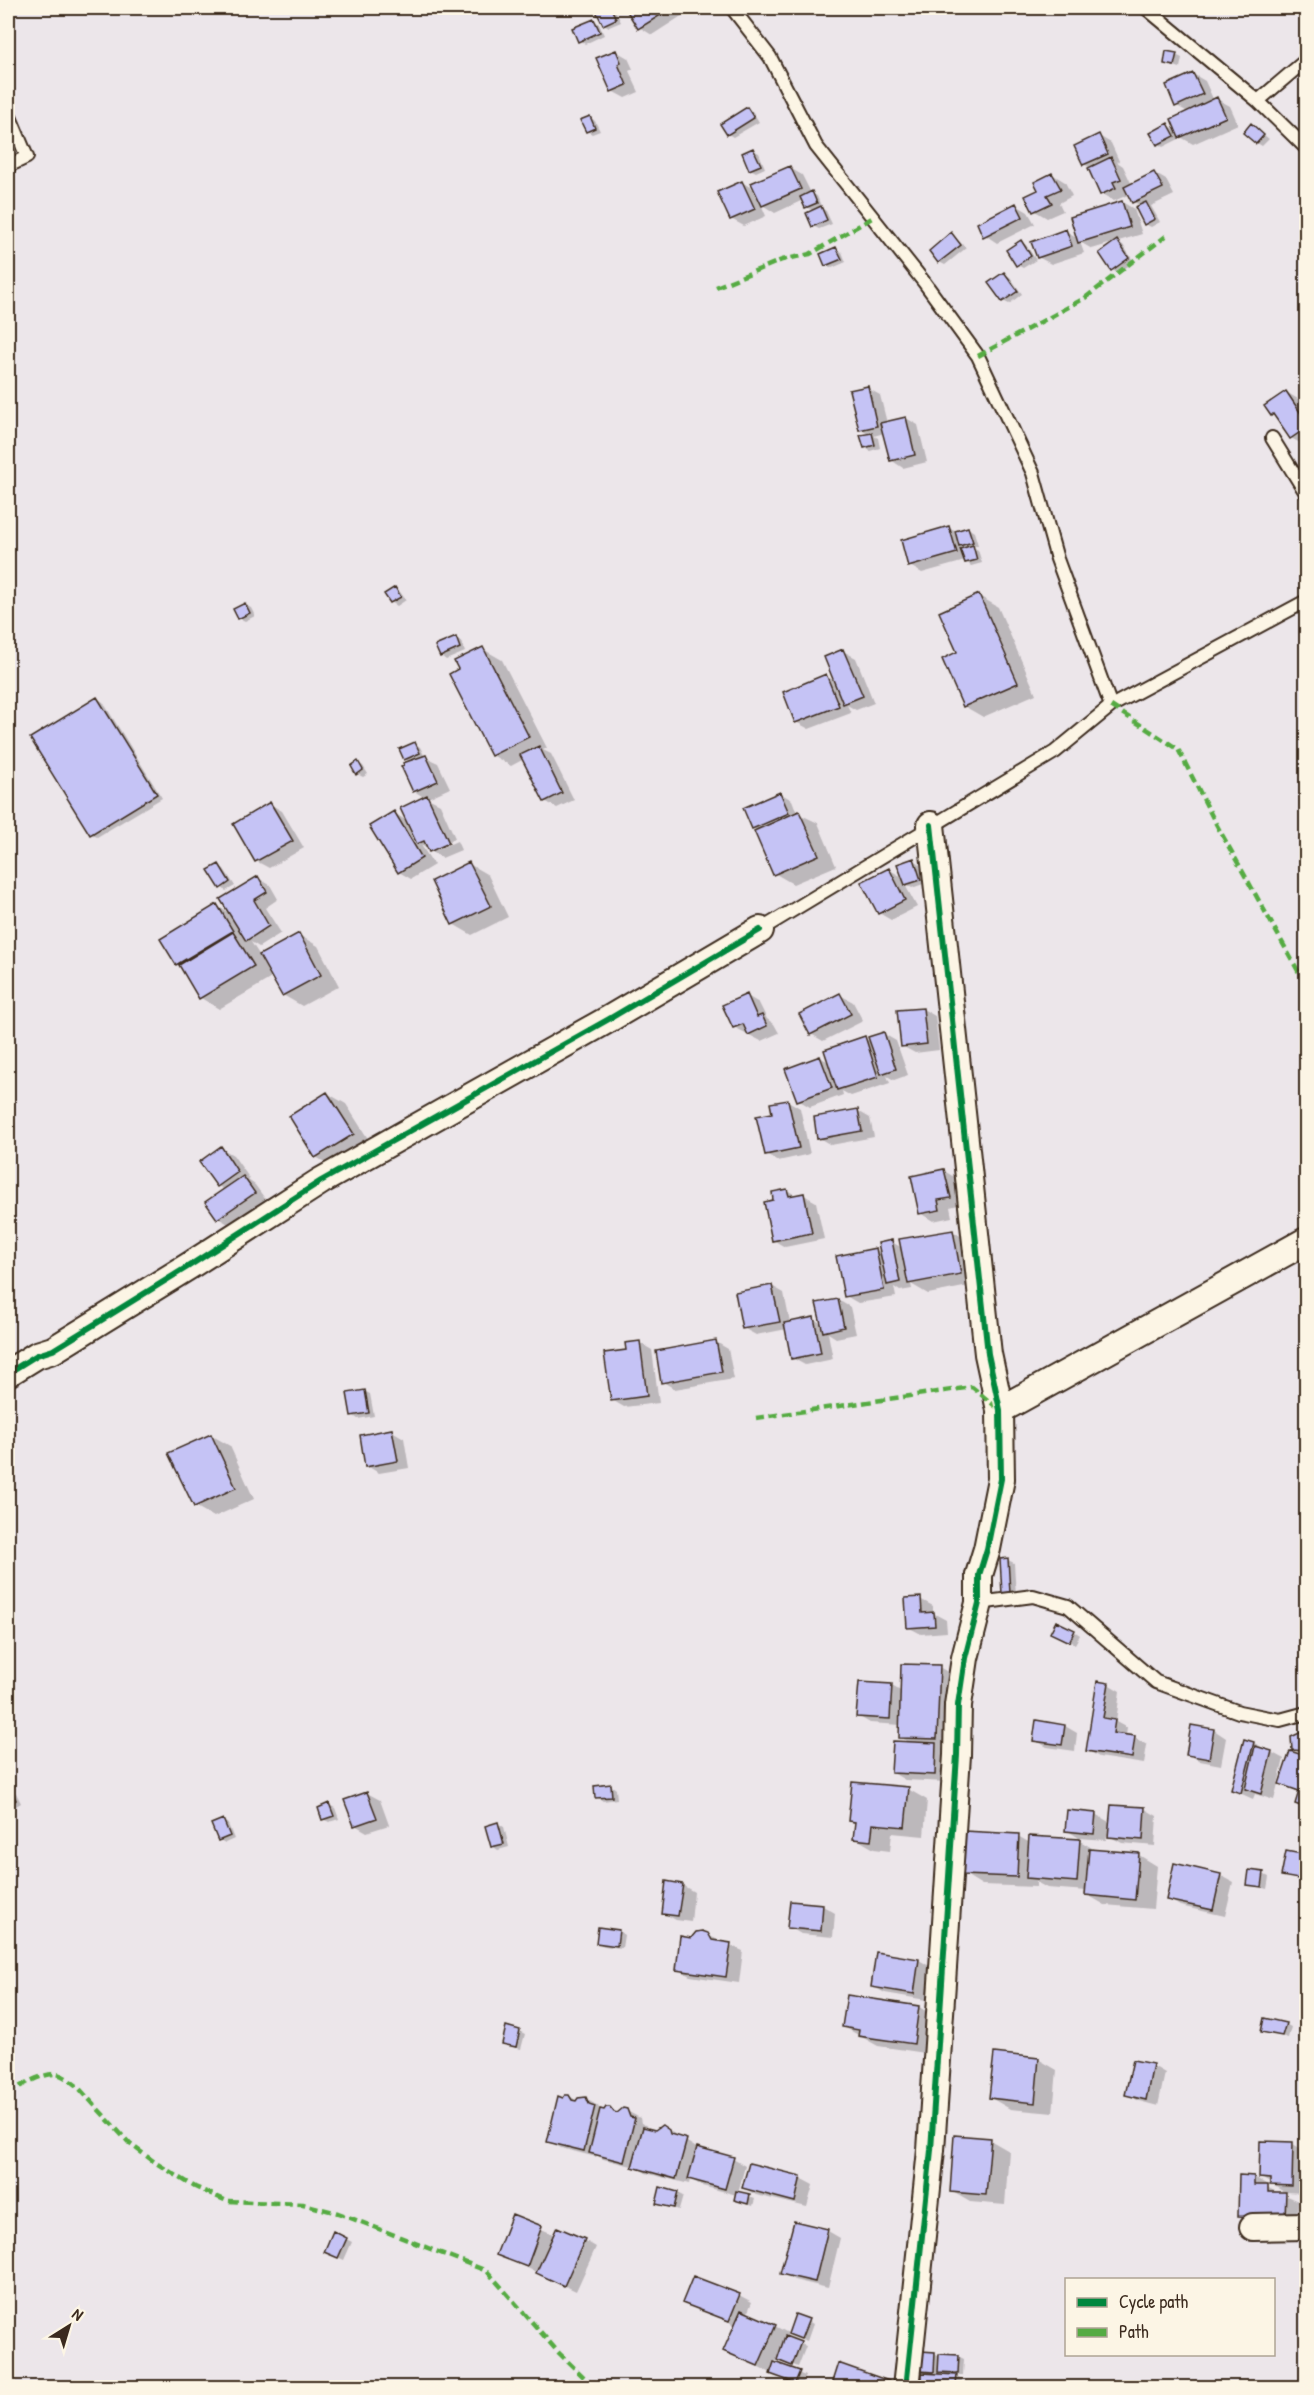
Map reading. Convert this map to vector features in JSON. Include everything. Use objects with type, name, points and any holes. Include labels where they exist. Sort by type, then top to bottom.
[{"type":"street","points":[[906,2388],[931,2150],[956,1778],[958,1705],[965,1658],[979,1603],[979,1575],[987,1550],[1001,1479],[1000,1410],[988,1354],[931,825]]},
{"type":"street","points":[[8,1372],[37,1355],[53,1350],[321,1181],[609,1019],[760,930]]},
{"type":"street","points":[[1000,1410],[1306,1241]]},
{"type":"street","points":[[1252,2227],[1306,2226]]},
{"type":"lane","points":[[732,8],[770,57],[816,146],[924,282],[978,356],[1033,473],[1057,559],[1111,706]]},
{"type":"lane","points":[[1146,8],[1258,101],[1306,148]]},
{"type":"lane","points":[[1258,101],[1306,60]]},
{"type":"lane","points":[[8,112],[27,157],[8,166]]},
{"type":"lane","points":[[1272,438],[1306,493]]},
{"type":"lane","points":[[760,930],[1055,752],[1111,706],[1306,601]]},
{"type":"lane","points":[[979,1603],[1033,1596],[1068,1606],[1156,1682],[1239,1712],[1280,1720],[1306,1713]]},
{"type":"building","points":[[611,8],[616,19],[603,25],[596,11]]},
{"type":"building","points":[[625,8],[672,8],[638,29]]},
{"type":"building","points":[[594,19],[600,32],[578,42],[572,28]]},
{"type":"building","points":[[616,50],[621,62],[618,64],[627,85],[611,92],[596,58]]},
{"type":"building","points":[[1166,51],[1177,53],[1174,66],[1164,64]]},
{"type":"building","points":[[1193,73],[1203,94],[1175,107],[1166,85]]},
{"type":"building","points":[[1217,97],[1226,117],[1179,138],[1171,119]]},
{"type":"building","points":[[747,107],[754,118],[727,135],[720,124]]},
{"type":"building","points":[[590,116],[595,128],[586,132],[580,120]]},
{"type":"building","points":[[1168,123],[1175,136],[1157,145],[1150,133]]},
{"type":"building","points":[[1251,123],[1264,135],[1256,144],[1243,133]]},
{"type":"building","points":[[1099,134],[1108,154],[1083,165],[1074,146]]},
{"type":"building","points":[[753,148],[761,165],[749,170],[742,153]]},
{"type":"building","points":[[1111,157],[1121,179],[1113,182],[1116,188],[1100,195],[1088,168]]},
{"type":"building","points":[[790,166],[801,189],[762,206],[751,183]]},
{"type":"building","points":[[1154,172],[1163,188],[1132,203],[1124,187]]},
{"type":"building","points":[[1052,173],[1061,189],[1047,195],[1052,203],[1033,212],[1025,196],[1038,190],[1034,182]]},
{"type":"building","points":[[742,181],[755,209],[730,220],[717,192]]},
{"type":"building","points":[[812,191],[817,203],[805,208],[800,197]]},
{"type":"building","points":[[1122,201],[1130,227],[1078,243],[1070,217]]},
{"type":"building","points":[[1146,202],[1155,219],[1144,225],[1135,207]]},
{"type":"building","points":[[1016,203],[1023,217],[983,237],[977,223]]},
{"type":"building","points":[[821,206],[827,220],[812,227],[806,213]]},
{"type":"building","points":[[1066,229],[1072,246],[1037,258],[1031,242]]},
{"type":"building","points":[[951,232],[961,245],[938,263],[929,251]]},
{"type":"building","points":[[1021,240],[1031,256],[1016,266],[1006,250]]},
{"type":"building","points":[[1117,240],[1129,258],[1111,271],[1099,253]]},
{"type":"building","points":[[836,247],[842,259],[825,266],[820,254]]},
{"type":"building","points":[[1004,272],[1018,291],[1002,302],[988,283]]},
{"type":"building","points":[[868,386],[877,426],[859,430],[849,390]]},
{"type":"building","points":[[1286,391],[1306,421],[1306,428],[1290,439],[1273,414],[1271,416],[1264,406]]},
{"type":"building","points":[[906,417],[915,455],[890,461],[880,423]]},
{"type":"building","points":[[872,433],[875,445],[864,448],[860,435]]},
{"type":"building","points":[[949,526],[957,553],[908,567],[901,540]]},
{"type":"building","points":[[968,527],[973,542],[959,546],[955,531]]},
{"type":"building","points":[[973,545],[977,560],[965,563],[960,549]]},
{"type":"building","points":[[395,587],[401,597],[390,603],[384,594]]},
{"type":"building","points":[[979,594],[1018,683],[963,707],[942,659],[957,652],[939,612]]},
{"type":"building","points":[[245,603],[250,613],[238,619],[233,609]]},
{"type":"building","points":[[456,637],[460,648],[440,657],[435,646]]},
{"type":"building","points":[[483,647],[529,737],[491,756],[449,674],[458,669],[454,661]]},
{"type":"building","points":[[843,649],[863,696],[843,704],[824,657]]},
{"type":"building","points":[[826,674],[839,706],[795,723],[783,692]]},
{"type":"building","points":[[97,697],[157,794],[90,835],[30,738]]},
{"type":"building","points":[[415,742],[420,753],[404,760],[399,749]]},
{"type":"building","points":[[539,746],[562,793],[544,802],[520,755]]},
{"type":"building","points":[[426,755],[438,781],[413,792],[401,766],[404,765],[403,763]]},
{"type":"building","points":[[358,761],[363,770],[356,775],[351,766]]},
{"type":"building","points":[[780,792],[789,813],[752,829],[743,808]]},
{"type":"building","points":[[427,795],[449,843],[429,852],[424,841],[417,844],[400,808]]},
{"type":"building","points":[[270,802],[293,841],[255,862],[233,824]]},
{"type":"building","points":[[394,811],[422,858],[398,873],[369,826]]},
{"type":"building","points":[[799,811],[819,855],[773,875],[754,831]]},
{"type":"building","points":[[914,858],[921,880],[905,885],[897,864]]},
{"type":"building","points":[[469,862],[491,906],[452,925],[431,881]]},
{"type":"building","points":[[219,864],[230,882],[220,889],[208,870]]},
{"type":"building","points":[[889,868],[905,900],[878,914],[861,882]]},
{"type":"building","points":[[258,876],[267,892],[254,900],[269,926],[246,941],[220,899]]},
{"type":"building","points":[[217,904],[233,931],[176,965],[160,939]]},
{"type":"building","points":[[233,932],[254,966],[199,999],[179,965]]},
{"type":"building","points":[[299,933],[321,975],[282,996],[259,955]]},
{"type":"building","points":[[840,993],[851,1014],[810,1035],[799,1014]]},
{"type":"building","points":[[747,994],[757,1017],[762,1015],[767,1026],[748,1035],[743,1024],[733,1028],[722,1005]]},
{"type":"building","points":[[923,1008],[927,1044],[901,1047],[897,1010]]},
{"type":"building","points":[[884,1032],[896,1069],[881,1074],[868,1037]]},
{"type":"building","points":[[865,1036],[878,1077],[837,1090],[824,1050]]},
{"type":"building","points":[[820,1056],[832,1088],[797,1101],[785,1069]]},
{"type":"building","points":[[327,1092],[354,1134],[315,1158],[289,1116]]},
{"type":"building","points":[[788,1100],[799,1148],[765,1155],[756,1116],[772,1113],[770,1103]]},
{"type":"building","points":[[858,1109],[862,1131],[817,1139],[814,1117]]},
{"type":"building","points":[[221,1146],[238,1172],[217,1187],[199,1162]]},
{"type":"building","points":[[944,1169],[951,1198],[938,1200],[940,1210],[919,1214],[911,1176]]},
{"type":"building","points":[[243,1176],[255,1193],[217,1219],[205,1202]]},
{"type":"building","points":[[787,1189],[789,1196],[804,1193],[812,1233],[772,1241],[764,1202],[773,1200],[772,1192]]},
{"type":"building","points":[[953,1230],[961,1274],[908,1284],[899,1239]]},
{"type":"building","points":[[892,1240],[900,1282],[887,1285],[878,1243]]},
{"type":"building","points":[[876,1248],[884,1290],[844,1297],[836,1256]]},
{"type":"building","points":[[772,1285],[780,1322],[742,1329],[735,1292]]},
{"type":"building","points":[[838,1299],[844,1327],[823,1332],[816,1303]]},
{"type":"building","points":[[814,1317],[821,1353],[791,1359],[784,1323]]},
{"type":"building","points":[[716,1340],[722,1372],[661,1383],[656,1351]]},
{"type":"building","points":[[640,1341],[647,1396],[611,1401],[604,1353],[626,1350],[625,1343]]},
{"type":"building","points":[[365,1390],[369,1413],[351,1416],[347,1393]]},
{"type":"building","points":[[392,1429],[398,1461],[365,1467],[360,1435]]},
{"type":"building","points":[[211,1434],[236,1488],[194,1507],[168,1453]]},
{"type":"building","points":[[1008,1558],[1010,1593],[1002,1594],[1000,1559]]},
{"type":"building","points":[[921,1597],[922,1613],[934,1612],[935,1626],[907,1628],[905,1598]]},
{"type":"building","points":[[1056,1621],[1075,1630],[1069,1642],[1050,1633]]},
{"type":"building","points":[[901,1664],[940,1665],[937,1739],[899,1738]]},
{"type":"building","points":[[1097,1681],[1109,1683],[1103,1718],[1115,1720],[1113,1733],[1135,1736],[1132,1758],[1086,1751]]},
{"type":"building","points":[[859,1682],[892,1684],[890,1719],[856,1717]]},
{"type":"building","points":[[1036,1720],[1065,1725],[1062,1745],[1033,1741]]},
{"type":"building","points":[[1191,1725],[1214,1729],[1209,1759],[1186,1755]]},
{"type":"building","points":[[1306,1730],[1306,1751],[1292,1750],[1291,1737]]},
{"type":"building","points":[[1244,1739],[1254,1742],[1241,1793],[1231,1790]]},
{"type":"building","points":[[893,1741],[936,1743],[935,1775],[891,1773]]},
{"type":"building","points":[[1255,1746],[1272,1751],[1261,1794],[1245,1789]]},
{"type":"building","points":[[1290,1751],[1306,1756],[1306,1808],[1295,1804],[1299,1791],[1279,1784]]},
{"type":"building","points":[[852,1782],[909,1787],[905,1827],[873,1824],[871,1841],[853,1839],[855,1822],[848,1821]]},
{"type":"building","points":[[611,1784],[612,1797],[595,1798],[594,1786]]},
{"type":"building","points":[[10,1788],[16,1800],[8,1805],[8,1789]]},
{"type":"building","points":[[367,1792],[377,1818],[354,1826],[344,1800]]},
{"type":"building","points":[[329,1803],[334,1816],[322,1820],[318,1808]]},
{"type":"building","points":[[1111,1805],[1145,1807],[1143,1840],[1108,1837]]},
{"type":"building","points":[[1067,1810],[1096,1813],[1094,1834],[1065,1831]]},
{"type":"building","points":[[223,1819],[230,1836],[218,1841],[211,1824]]},
{"type":"building","points":[[498,1822],[504,1844],[491,1847],[485,1826]]},
{"type":"building","points":[[964,1831],[1019,1834],[1017,1877],[962,1875]]},
{"type":"building","points":[[1029,1836],[1080,1839],[1077,1882],[1026,1878]]},
{"type":"building","points":[[1089,1849],[1139,1853],[1135,1900],[1085,1895]]},
{"type":"building","points":[[1286,1851],[1302,1854],[1298,1879],[1281,1876]]},
{"type":"building","points":[[1174,1863],[1221,1874],[1213,1910],[1166,1900]]},
{"type":"building","points":[[1249,1870],[1264,1872],[1262,1887],[1247,1885]]},
{"type":"building","points":[[666,1881],[683,1884],[678,1916],[662,1914]]},
{"type":"building","points":[[790,1901],[823,1904],[821,1931],[787,1928]]},
{"type":"building","points":[[598,1927],[619,1930],[617,1946],[596,1943]]},
{"type":"building","points":[[696,1932],[708,1933],[712,1940],[731,1943],[726,1977],[676,1970],[680,1936],[691,1938]]},
{"type":"building","points":[[876,1952],[919,1959],[914,1994],[871,1987]]},
{"type":"building","points":[[847,1995],[919,2006],[914,2044],[858,2036],[859,2030],[842,2027]]},
{"type":"building","points":[[1264,2018],[1286,2023],[1282,2036],[1261,2032]]},
{"type":"building","points":[[506,2026],[520,2030],[516,2047],[502,2044]]},
{"type":"building","points":[[994,2053],[1039,2058],[1035,2103],[989,2098]]},
{"type":"building","points":[[1133,2060],[1153,2064],[1146,2100],[1125,2095]]},
{"type":"building","points":[[569,2095],[572,2100],[576,2101],[578,2098],[586,2097],[589,2104],[595,2106],[584,2151],[547,2142],[558,2096],[563,2098]]},
{"type":"building","points":[[610,2107],[617,2113],[623,2108],[627,2109],[630,2117],[635,2118],[624,2162],[589,2153],[600,2109],[604,2110]]},
{"type":"building","points":[[662,2125],[669,2130],[670,2134],[687,2139],[676,2179],[632,2167],[643,2127],[655,2130]]},
{"type":"building","points":[[954,2135],[991,2138],[986,2195],[950,2192]]},
{"type":"building","points":[[1260,2141],[1293,2142],[1292,2186],[1270,2185],[1270,2179],[1259,2178]]},
{"type":"building","points":[[697,2147],[734,2157],[725,2189],[688,2179]]},
{"type":"building","points":[[749,2163],[801,2176],[795,2202],[742,2188]]},
{"type":"building","points":[[1239,2175],[1254,2176],[1254,2185],[1268,2185],[1268,2192],[1286,2192],[1285,2218],[1238,2216]]},
{"type":"building","points":[[660,2187],[678,2192],[674,2208],[656,2204]]},
{"type":"building","points":[[736,2191],[750,2194],[748,2204],[734,2200]]},
{"type":"building","points":[[512,2214],[542,2226],[527,2267],[496,2255]]},
{"type":"building","points":[[794,2221],[828,2229],[815,2282],[780,2274]]},
{"type":"building","points":[[557,2227],[585,2239],[564,2286],[536,2273]]},
{"type":"building","points":[[333,2231],[347,2238],[338,2258],[324,2252]]},
{"type":"building","points":[[693,2276],[740,2294],[729,2321],[682,2303]]},
{"type":"building","points":[[741,2310],[776,2325],[758,2366],[723,2351]]},
{"type":"building","points":[[795,2314],[809,2319],[801,2339],[788,2334]]},
{"type":"building","points":[[785,2336],[801,2342],[792,2366],[777,2360]]},
{"type":"building","points":[[921,2351],[935,2352],[934,2372],[920,2371]]},
{"type":"building","points":[[939,2354],[959,2355],[958,2373],[938,2372]]},
{"type":"building","points":[[774,2362],[800,2371],[795,2383],[770,2374]]},
{"type":"building","points":[[838,2363],[889,2381],[887,2388],[830,2388]]},
{"type":"building","points":[[922,2373],[957,2375],[956,2385],[922,2383]]},
{"type":"marked path","points":[[716,287],[782,260],[810,254],[872,218]]},
{"type":"marked path","points":[[978,356],[1085,298],[1166,236]]},
{"type":"marked path","points":[[1111,706],[1178,749],[1215,822],[1306,985]]},
{"type":"marked path","points":[[756,1418],[972,1387],[1000,1410]]},
{"type":"marked path","points":[[8,2093],[43,2076],[61,2075],[77,2086],[130,2144],[195,2187],[227,2201],[303,2204],[338,2213],[487,2271],[559,2353],[595,2388]]},
{"type":"cycle path","points":[[906,2388],[931,2150],[957,1755],[958,1705],[965,1658],[979,1603],[979,1575],[987,1549],[1001,1479],[1000,1410],[988,1354],[931,825]]},
{"type":"cycle path","points":[[8,1373],[37,1355],[53,1350],[321,1181],[609,1019],[760,930]]}]
